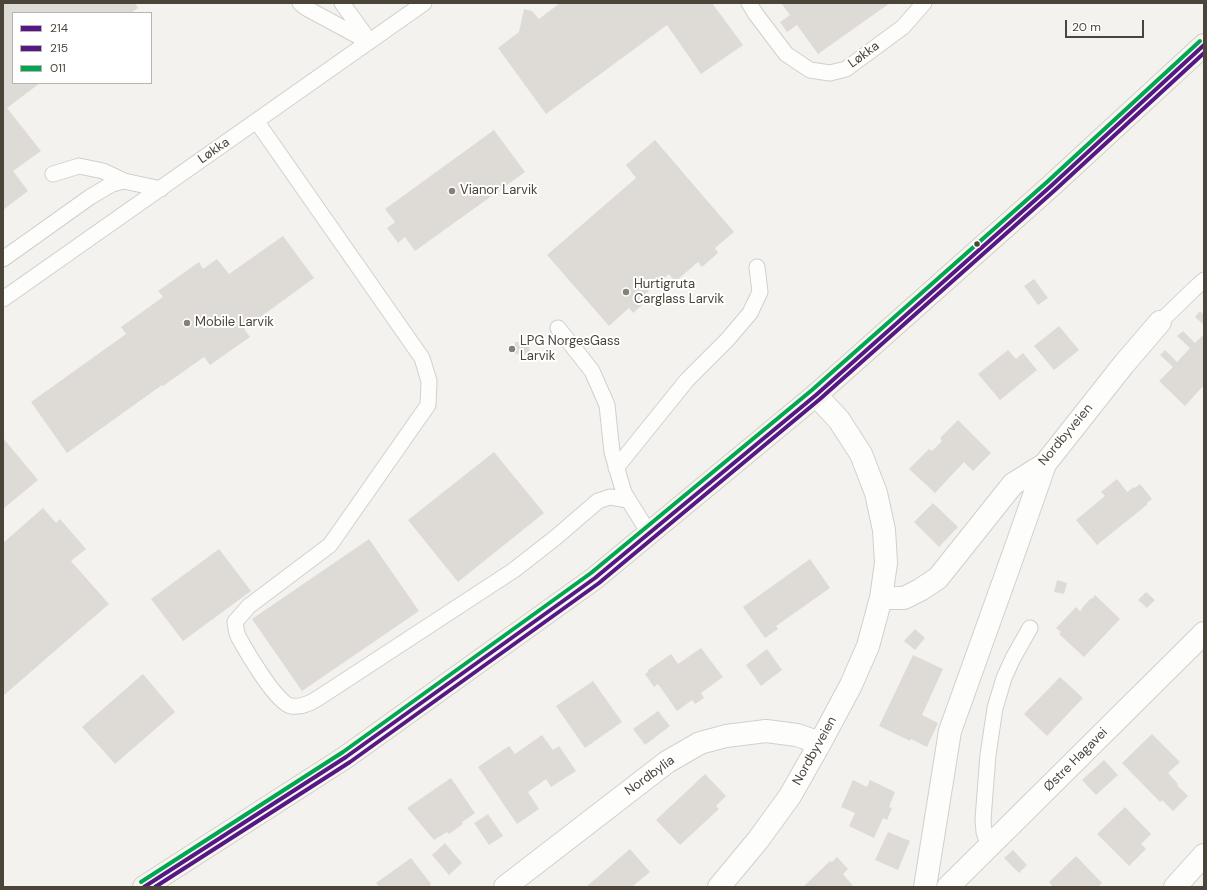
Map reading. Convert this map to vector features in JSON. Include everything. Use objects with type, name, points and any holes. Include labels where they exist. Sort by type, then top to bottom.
[{"type":"main road","points":[[144,887],[346,757],[595,578],[816,395],[1051,186],[1204,45]]},
{"type":"street","name":"Nordbyveien","points":[[881,598],[904,598],[920,590],[938,578],[1013,484],[1044,464],[1124,364],[1160,322]]},
{"type":"street","name":"Nordbyveien","points":[[719,887],[758,840],[790,796],[820,743],[851,685],[868,646],[881,598],[886,563],[884,530],[876,493],[861,454],[839,420],[816,395]]},
{"type":"street","points":[[925,887],[950,731],[1016,548],[1044,464]]},
{"type":"street","name":"Østre Hagavei","points":[[948,887],[1204,633]]},
{"type":"street","name":"Nordbylia","points":[[505,887],[667,762],[700,743],[726,736],[766,731],[797,736],[820,743]]},
{"type":"street","points":[[1175,887],[1204,856]]},
{"type":"lane","points":[[300,3],[306,8],[369,42]]},
{"type":"lane","points":[[342,3],[369,42]]},
{"type":"lane","name":"Løkka","points":[[3,299],[257,122],[424,3]]},
{"type":"lane","name":"Løkka","points":[[749,3],[786,54],[810,70],[830,73],[846,69],[903,27],[924,3]]},
{"type":"lane","points":[[257,122],[422,358],[429,381],[428,405],[330,545],[249,606],[235,622],[238,636],[266,681],[281,699],[290,706],[303,706],[323,696],[514,570],[555,538],[598,501],[610,498],[628,500]]},
{"type":"lane","points":[[53,174],[79,166],[104,171],[124,181],[161,189]]},
{"type":"lane","points":[[3,259],[90,197],[112,184],[124,181]]},
{"type":"lane","points":[[616,468],[687,380],[728,339],[750,313],[760,292],[756,267]]},
{"type":"lane","name":"Nordbyveien","points":[[1160,322],[1204,280]]},
{"type":"lane","points":[[558,328],[592,371],[606,405],[612,452],[624,493],[649,533]]},
{"type":"lane","points":[[989,847],[984,832],[983,819],[988,755],[995,708],[1004,678],[1013,658],[1030,628]]},
{"type":"building","points":[[3,3],[135,3],[138,8],[132,12],[12,12],[12,84],[39,84],[7,108],[41,151],[13,171],[28,191],[3,210]]},
{"type":"building","points":[[560,3],[712,3],[743,45],[701,74],[667,25],[546,114],[498,48],[519,32],[524,9],[532,11],[539,19]]},
{"type":"building","points":[[781,3],[890,3],[818,54],[797,25],[787,32],[780,22],[790,15]]},
{"type":"building","points":[[494,130],[525,172],[415,251],[405,237],[398,243],[387,228],[395,222],[385,209]]},
{"type":"building","points":[[655,140],[734,232],[715,248],[718,253],[702,267],[698,262],[675,282],[669,274],[645,294],[649,299],[633,313],[629,308],[609,326],[547,255],[636,178],[626,165]]},
{"type":"building","points":[[283,236],[314,278],[244,329],[250,337],[210,365],[204,357],[67,453],[31,402],[126,334],[121,327],[163,297],[158,291],[199,262],[203,269],[217,259],[229,274]]},
{"type":"building","points":[[1034,279],[1048,298],[1038,305],[1024,286]]},
{"type":"building","points":[[1200,311],[1204,315],[1204,325],[1195,317]]},
{"type":"building","points":[[1059,326],[1079,350],[1054,370],[1034,346]]},
{"type":"building","points":[[1183,331],[1195,343],[1204,334],[1204,385],[1185,406],[1159,381],[1173,367],[1160,355],[1165,350],[1177,362],[1190,348],[1177,336]]},
{"type":"building","points":[[515,342],[530,342],[529,355],[515,354]]},
{"type":"building","points":[[1008,350],[1016,359],[1023,353],[1037,370],[1000,400],[978,374]]},
{"type":"building","points":[[958,420],[991,453],[973,471],[964,462],[935,493],[909,469],[929,449],[932,451],[942,441],[940,438]]},
{"type":"building","points":[[3,438],[38,480],[3,509]]},
{"type":"building","points":[[494,452],[544,513],[458,582],[408,520]]},
{"type":"building","points":[[1117,479],[1127,492],[1140,484],[1152,499],[1147,503],[1148,504],[1097,545],[1076,520],[1105,496],[1101,492]]},
{"type":"building","points":[[933,503],[958,527],[939,547],[914,522]]},
{"type":"building","points":[[43,508],[56,523],[60,519],[86,549],[71,561],[109,604],[3,696],[3,543]]},
{"type":"building","points":[[369,539],[419,611],[302,691],[252,619]]},
{"type":"building","points":[[219,549],[251,591],[183,641],[151,599]]},
{"type":"building","points":[[810,559],[830,588],[776,626],[778,629],[765,638],[743,607]]},
{"type":"building","points":[[1057,580],[1067,583],[1064,594],[1054,592]]},
{"type":"building","points":[[1146,592],[1155,600],[1147,608],[1138,600]]},
{"type":"building","points":[[1095,595],[1120,619],[1084,657],[1059,634],[1061,632],[1056,628],[1076,607],[1080,611],[1082,610],[1081,609]]},
{"type":"building","points":[[915,629],[925,638],[915,650],[904,641]]},
{"type":"building","points":[[701,648],[723,677],[701,693],[704,698],[695,704],[692,700],[677,711],[658,684],[654,687],[645,674],[648,670],[671,654],[678,664]]},
{"type":"building","points":[[767,649],[782,670],[761,686],[746,665]]},
{"type":"building","points":[[913,655],[943,669],[922,715],[938,723],[927,747],[911,739],[910,741],[879,726]]},
{"type":"building","points":[[143,674],[175,712],[115,764],[82,727]]},
{"type":"building","points":[[1060,677],[1083,698],[1047,736],[1024,714]]},
{"type":"building","points":[[593,681],[622,722],[585,748],[556,706]]},
{"type":"building","points":[[658,711],[670,726],[645,745],[633,729]]},
{"type":"building","points":[[1152,734],[1180,762],[1168,773],[1188,796],[1173,811],[1162,800],[1160,802],[1122,763]]},
{"type":"building","points":[[542,735],[553,750],[559,746],[576,771],[551,787],[546,779],[528,792],[539,809],[517,824],[478,767],[509,746],[515,754]]},
{"type":"building","points":[[1104,760],[1118,775],[1096,795],[1082,780]]},
{"type":"building","points":[[705,774],[726,796],[716,806],[719,809],[680,845],[656,820]]},
{"type":"building","points":[[451,778],[475,813],[449,834],[447,832],[434,840],[407,808]]},
{"type":"building","points":[[853,780],[867,787],[870,780],[895,792],[889,807],[892,808],[887,820],[883,818],[874,838],[849,826],[855,813],[841,807]]},
{"type":"building","points":[[1125,807],[1151,834],[1141,844],[1146,849],[1129,866],[1097,834]]},
{"type":"building","points":[[488,814],[503,836],[489,845],[474,823]]},
{"type":"building","points":[[888,832],[910,841],[898,870],[875,860]]},
{"type":"building","points":[[445,843],[462,863],[449,875],[432,855]]},
{"type":"building","points":[[630,849],[650,872],[632,887],[586,887]]},
{"type":"building","points":[[1013,850],[1027,865],[1019,873],[1004,858]]},
{"type":"building","points":[[1076,856],[1102,883],[1098,887],[1053,887],[1049,882]]},
{"type":"building","points":[[837,857],[848,869],[843,874],[853,886],[852,887],[803,887],[830,861],[832,862]]},
{"type":"building","points":[[411,858],[431,884],[431,887],[379,887],[376,883]]},
{"type":"transit line","name":"011","points":[[141,882],[343,752],[591,573],[812,390],[1047,182],[1200,41]]},
{"type":"transit line","name":"214","points":[[144,887],[346,757],[595,578],[816,395],[1051,186],[1204,45]]},
{"type":"transit line","name":"215","points":[[155,887],[350,762],[599,583],[820,399],[1055,190],[1204,53]]},
{"type":"place","name":"Vianor Larvik","points":[[452,191]]},
{"type":"place","name":"Hurtigruta Carglass Larvik","points":[[626,292]]},
{"type":"place","name":"Mobile Larvik","points":[[187,323]]},
{"type":"place","name":"LPG NorgesGass Larvik","points":[[512,349]]}]
